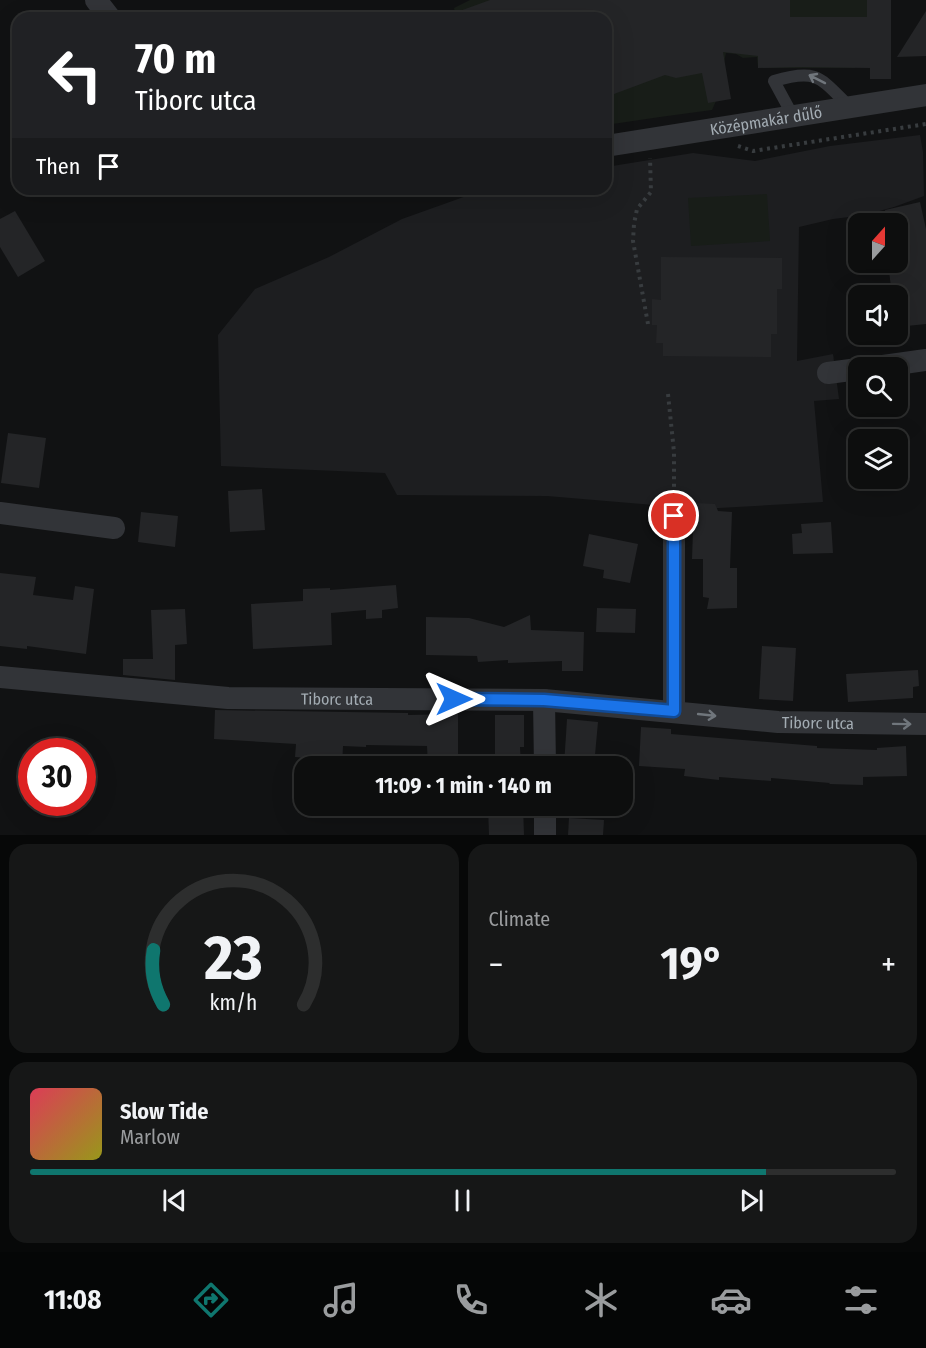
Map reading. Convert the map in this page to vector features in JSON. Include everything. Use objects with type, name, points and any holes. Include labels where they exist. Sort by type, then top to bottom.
[{"type":"street","points":[[96,0],[105,12]]},
{"type":"street","name":"Középmakár dűlő","points":[[612,145],[926,95]]},
{"type":"street","points":[[908,362],[926,360]]},
{"type":"street","points":[[828,373],[848,370]]},
{"type":"street","points":[[0,513],[114,528]]},
{"type":"street","points":[[674,516],[674,711]]},
{"type":"street","name":"Tiborc utca","points":[[0,677],[228,698],[544,700],[778,722],[926,724]]},
{"type":"street","points":[[544,700],[545,756]]},
{"type":"street","points":[[545,816],[545,835]]},
{"type":"lane","points":[[793,116],[774,81],[799,74],[820,79],[850,107]]},
{"type":"path","points":[[648,324],[633,241],[637,209],[651,192],[649,151]]},
{"type":"path","points":[[668,394],[674,452],[674,516]]},
{"type":"shaded area","points":[[470,0],[891,0],[891,79],[870,79],[870,55],[855,55],[855,68],[758,68],[757,57],[743,58],[736,54],[726,53],[712,110],[612,124],[612,12],[455,12],[454,8]]},
{"type":"shaded area","points":[[920,135],[923,152],[924,196],[872,213],[848,213],[848,217],[799,227],[797,361],[833,354],[839,399],[814,401],[823,502],[701,509],[547,496],[397,495],[385,473],[221,466],[218,335],[255,289],[329,257],[402,219],[469,195],[612,195],[612,166],[693,153],[755,161],[830,146]]},
{"type":"shaded area","points":[[767,194],[770,241],[691,246],[688,198]]},
{"type":"building","points":[[490,0],[790,0],[790,17],[867,17],[867,0],[891,0],[891,79],[870,79],[870,68],[758,68],[758,56],[723,52],[731,99],[708,103],[702,73],[676,78],[665,75],[612,95],[612,12],[457,12]]},
{"type":"building","points":[[926,11],[926,56],[897,57]]},
{"type":"building","points":[[920,202],[926,229],[926,324],[908,326],[908,285],[891,285],[889,273],[908,273],[908,213],[886,213],[885,210]]},
{"type":"building","points":[[15,211],[45,261],[18,277],[0,247],[0,219]]},
{"type":"building","points":[[661,257],[782,258],[782,289],[777,289],[777,334],[771,334],[771,357],[663,356],[663,343],[656,343],[657,325],[652,325],[652,299],[661,300]]},
{"type":"building","points":[[8,433],[46,438],[39,488],[1,483]]},
{"type":"building","points":[[262,489],[265,530],[230,532],[228,491]]},
{"type":"building","points":[[694,503],[715,504],[718,511],[732,512],[730,568],[737,568],[737,608],[707,609],[709,598],[703,597],[703,559],[692,559]]},
{"type":"building","points":[[141,512],[178,516],[175,547],[138,542]]},
{"type":"building","points":[[831,522],[833,553],[793,554],[792,534],[802,533],[801,524]]},
{"type":"building","points":[[589,534],[638,544],[630,583],[603,578],[604,570],[583,566]]},
{"type":"building","points":[[0,573],[36,577],[33,595],[73,600],[75,586],[94,589],[86,654],[27,646],[27,649],[0,646]]},
{"type":"building","points":[[396,585],[398,608],[382,610],[382,618],[366,619],[366,610],[331,613],[332,645],[253,649],[251,604],[303,601],[303,589],[330,588],[330,590]]},
{"type":"building","points":[[597,608],[636,609],[635,633],[596,632]]},
{"type":"building","points":[[185,609],[187,644],[175,645],[175,680],[123,675],[123,659],[153,659],[151,610]]},
{"type":"building","points":[[530,615],[531,630],[584,632],[583,671],[562,671],[562,661],[478,662],[477,656],[426,655],[426,617],[469,618],[504,627]]},
{"type":"building","points":[[762,646],[796,648],[793,701],[759,699]]},
{"type":"building","points":[[918,670],[919,686],[913,687],[913,698],[848,702],[846,674]]},
{"type":"building","points":[[215,710],[408,713],[408,715],[458,714],[458,756],[428,756],[427,746],[366,745],[366,747],[343,746],[342,756],[295,756],[296,744],[214,739]]},
{"type":"building","points":[[495,715],[524,715],[524,747],[520,747],[520,756],[495,756]]},
{"type":"building","points":[[567,719],[598,722],[595,756],[565,756]]},
{"type":"building","points":[[641,727],[671,729],[671,734],[817,746],[817,748],[877,750],[877,748],[906,746],[907,776],[863,777],[863,785],[771,778],[771,781],[719,777],[719,780],[684,776],[685,769],[639,766]]},
{"type":"building","points":[[488,816],[523,816],[524,835],[489,835]]},
{"type":"building","points":[[569,818],[604,820],[603,835],[568,835]]},
{"type":"route","points":[[454,699],[544,700],[674,711],[674,516]]}]
